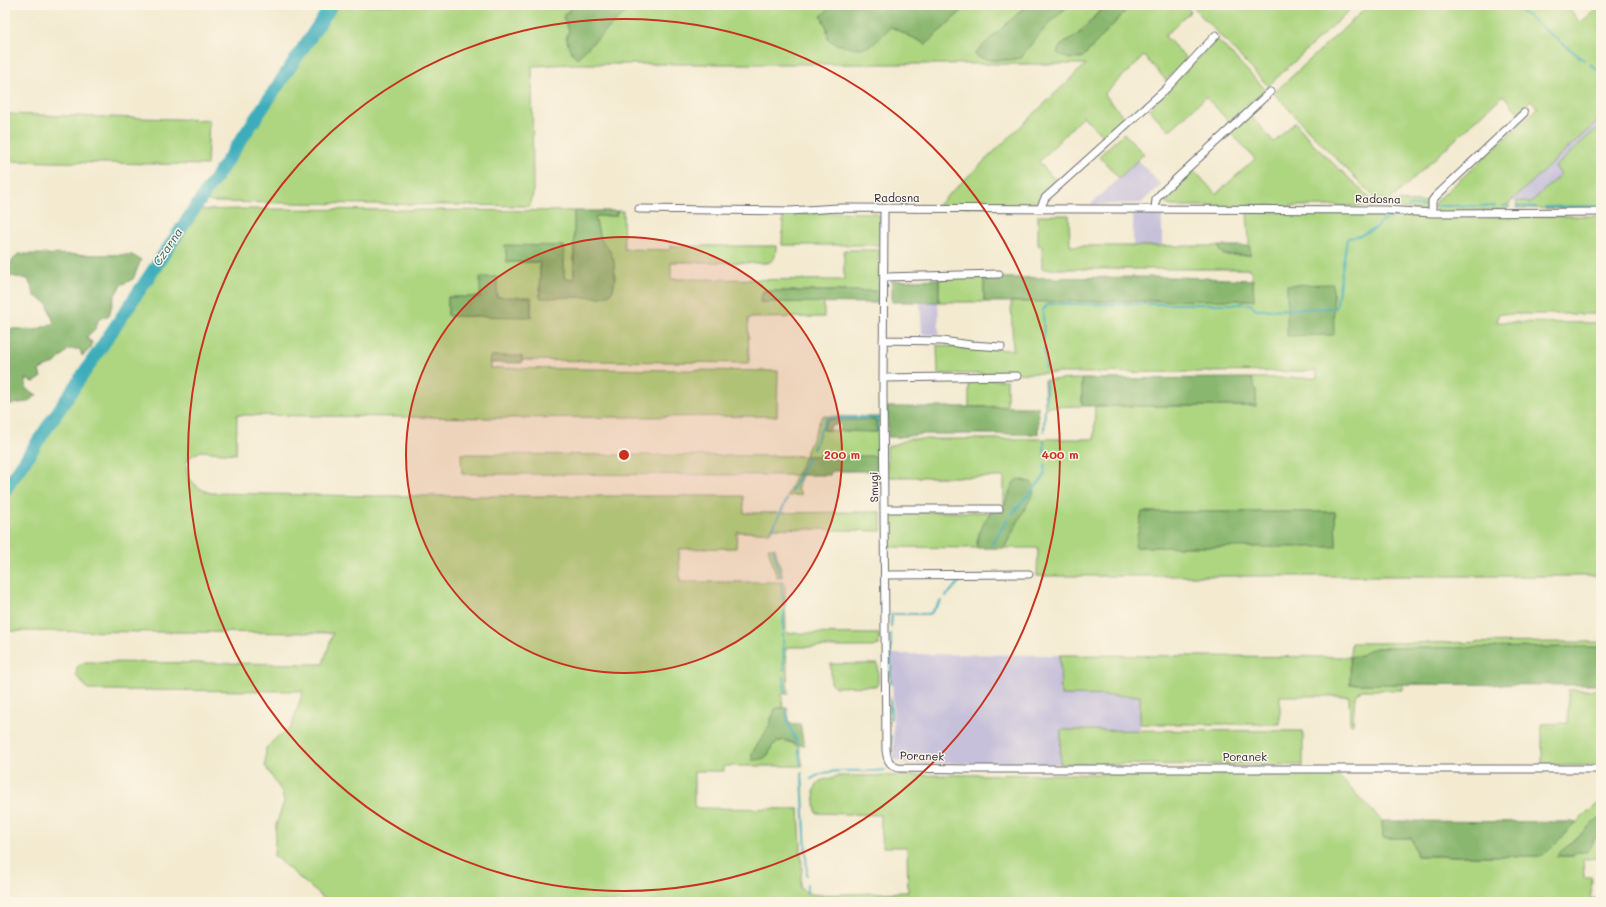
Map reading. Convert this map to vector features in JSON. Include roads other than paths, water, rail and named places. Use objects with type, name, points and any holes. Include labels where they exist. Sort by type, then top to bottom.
[{"type":"street","points":[[1040,209],[1045,198],[1167,88],[1216,35]]},
{"type":"street","points":[[1155,209],[1156,199],[1163,191],[1270,92]]},
{"type":"street","points":[[1432,213],[1432,202],[1435,197],[1524,113]]},
{"type":"street","name":"Radosna","points":[[639,209],[790,211],[838,208],[1385,210],[1432,213],[1601,212]]},
{"type":"street","name":"Smugi","points":[[884,209],[884,654],[886,744],[887,756],[890,764]]},
{"type":"street","points":[[884,277],[999,274]]},
{"type":"street","points":[[884,340],[942,341],[1001,347]]},
{"type":"street","points":[[884,378],[1016,376]]},
{"type":"street","points":[[885,509],[1000,510]]},
{"type":"street","points":[[885,575],[1029,574]]},
{"type":"street","name":"Poranek","points":[[890,764],[898,768],[968,769],[1601,769]]},
{"type":"waterway","name":"Czarna","points":[[5,490],[332,5]]},
{"type":"waterway","points":[[1513,5],[1517,8]]},
{"type":"waterway","points":[[1522,12],[1584,60]]},
{"type":"waterway","points":[[1590,64],[1601,72]]},
{"type":"waterway","points":[[1503,206],[1508,205]]},
{"type":"waterway","points":[[1408,206],[1427,206]]},
{"type":"waterway","points":[[1437,206],[1495,206]]},
{"type":"waterway","points":[[1517,206],[1536,207]]},
{"type":"waterway","points":[[1545,207],[1601,206]]},
{"type":"waterway","points":[[1044,340],[1043,310],[1048,304],[1250,304],[1258,310],[1336,308],[1347,239],[1359,236],[1376,228],[1380,222],[1399,215]]},
{"type":"waterway","points":[[1044,348],[1046,370]]},
{"type":"waterway","points":[[1046,381],[1046,403]]},
{"type":"waterway","points":[[1044,431],[1045,408]]},
{"type":"waterway","points":[[813,449],[827,418],[878,418],[878,432]]},
{"type":"waterway","points":[[1044,441],[1045,458]]},
{"type":"waterway","points":[[791,492],[808,459]]},
{"type":"waterway","points":[[1012,514],[1044,477],[1045,464]]},
{"type":"waterway","points":[[773,528],[787,499]]},
{"type":"waterway","points":[[992,544],[1008,519]]},
{"type":"waterway","points":[[773,549],[780,576]]},
{"type":"waterway","points":[[946,596],[963,578]]},
{"type":"waterway","points":[[781,583],[784,606]]},
{"type":"waterway","points":[[891,626],[892,614],[928,614],[931,613],[941,601]]},
{"type":"waterway","points":[[783,630],[784,611]]},
{"type":"waterway","points":[[783,634],[784,670]]},
{"type":"waterway","points":[[891,634],[891,684]]},
{"type":"waterway","points":[[784,677],[785,693]]},
{"type":"waterway","points":[[890,698],[891,719]]},
{"type":"waterway","points":[[786,711],[788,723],[797,743]]},
{"type":"waterway","points":[[891,736],[891,752]]},
{"type":"waterway","points":[[798,749],[801,765]]},
{"type":"waterway","points":[[811,779],[828,772],[885,770]]},
{"type":"waterway","points":[[802,773],[807,875]]},
{"type":"waterway","points":[[807,884],[807,893]]}]
